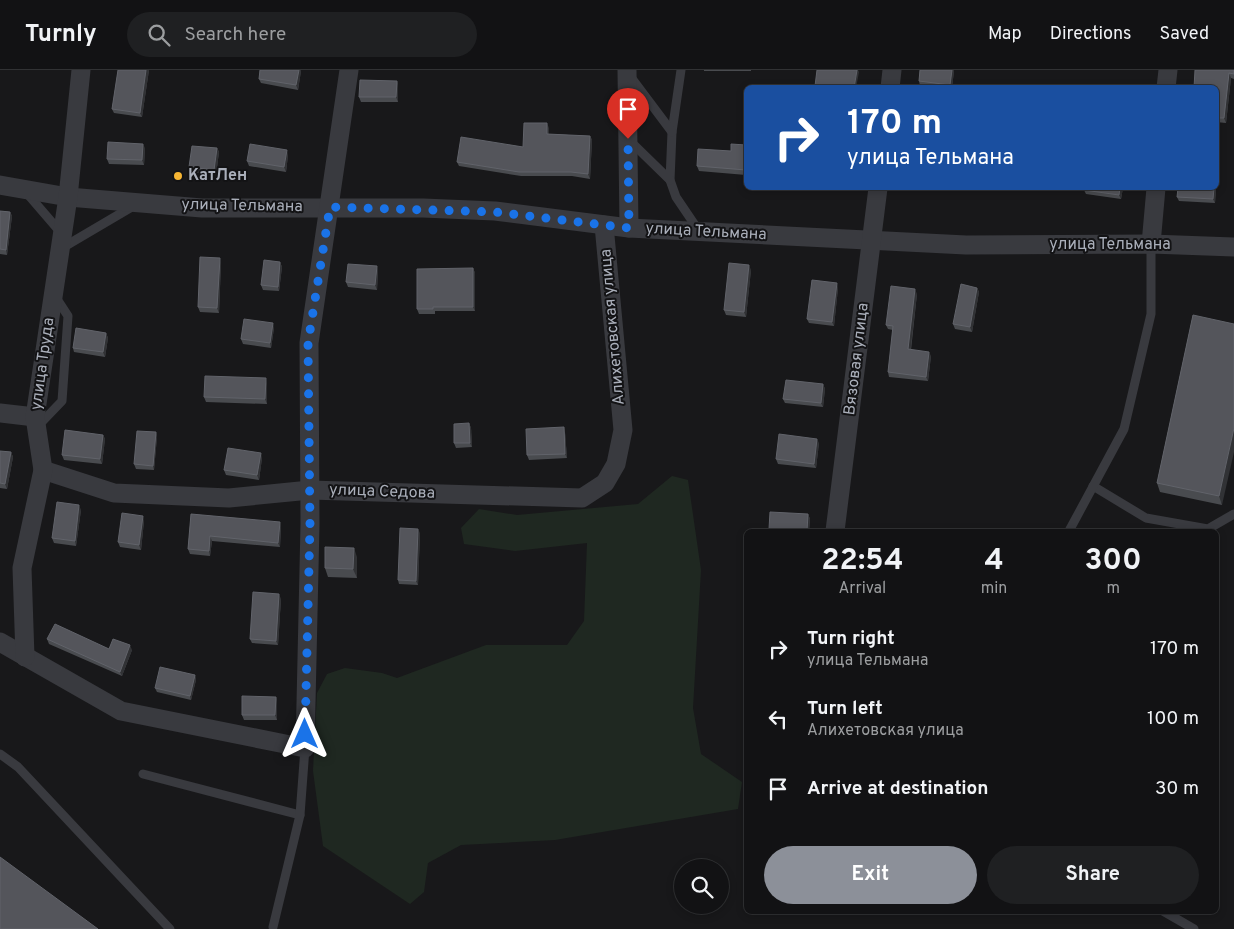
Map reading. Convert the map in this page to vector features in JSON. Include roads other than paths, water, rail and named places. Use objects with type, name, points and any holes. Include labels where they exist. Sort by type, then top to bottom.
[{"type":"street","name":"улица Труда","points":[[25,657],[22,568],[42,470],[36,422],[68,198],[81,70]]},
{"type":"street","points":[[0,642],[122,712],[305,748],[310,490],[308,343],[330,207],[349,70]]},
{"type":"street","points":[[890,85],[892,70]]},
{"type":"street","points":[[1166,85],[1168,70]]},
{"type":"street","name":"Алихетовская улица","points":[[627,71],[629,228]]},
{"type":"street","name":"улица Тельмана","points":[[0,185],[68,198],[202,208],[330,207],[495,212],[629,228],[966,246],[1151,244],[1234,247]]},
{"type":"street","name":"Вязовая улица","points":[[835,529],[878,190]]},
{"type":"street","points":[[1151,244],[1156,190]]},
{"type":"street","name":"Алихетовская улица","points":[[604,225],[623,430]]},
{"type":"street","points":[[0,413],[36,422]]},
{"type":"street","name":"улица Седова","points":[[42,470],[114,493],[229,498],[310,490],[582,498],[605,483],[616,464],[623,430]]},
{"type":"lane","points":[[681,70],[672,132],[670,180],[676,197],[700,232]]},
{"type":"lane","points":[[627,71],[672,132]]},
{"type":"lane","points":[[628,139],[670,180]]},
{"type":"lane","points":[[23,189],[61,242],[139,203]]},
{"type":"lane","points":[[1070,529],[1124,429],[1127,420],[1151,314],[1151,244]]},
{"type":"lane","points":[[1093,486],[1146,518],[1208,529],[1234,514]]},
{"type":"lane","points":[[273,927],[300,815],[305,748]]},
{"type":"lane","points":[[0,754],[18,767],[170,929]]},
{"type":"lane","points":[[143,774],[300,815]]},
{"type":"lane","points":[[1169,914],[1194,929]]},
{"type":"place","name":"КатЛен","points":[[178,176]]}]
